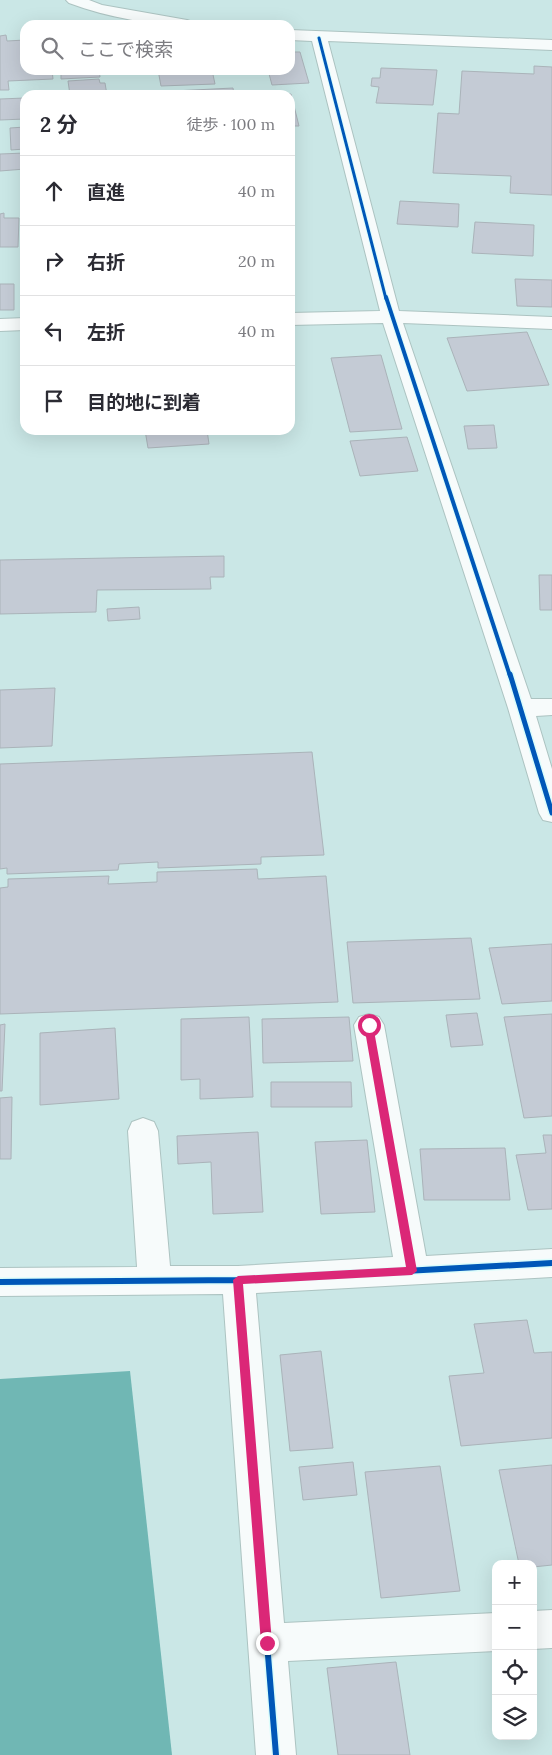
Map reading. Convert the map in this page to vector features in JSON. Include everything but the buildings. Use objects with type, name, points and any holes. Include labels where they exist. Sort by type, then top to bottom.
[{"type":"street","points":[[74,0],[99,9],[160,20]]},
{"type":"street","points":[[295,36],[552,46]]},
{"type":"street","points":[[319,38],[391,317],[521,708],[552,813]]},
{"type":"street","points":[[295,319],[391,317],[552,323]]},
{"type":"street","points":[[0,324],[20,324]]},
{"type":"street","points":[[521,708],[552,708]]},
{"type":"street","points":[[369,1025],[412,1271]]},
{"type":"street","points":[[143,1131],[155,1281]]},
{"type":"street","points":[[0,1282],[238,1280],[552,1263]]},
{"type":"street","points":[[238,1280],[276,1755]]},
{"type":"street","points":[[537,1630],[552,1629]]},
{"type":"street","points":[[267,1643],[492,1632]]},
{"type":"water","points":[[130,1371],[172,1755],[0,1755],[0,1379]]},
{"type":"cycle path","points":[[319,38],[391,317],[521,708],[552,813]]},
{"type":"cycle path","points":[[0,1282],[238,1280],[552,1263]]},
{"type":"cycle path","points":[[238,1280],[276,1755]]},
{"type":"route","points":[[267,1643],[238,1280],[412,1271],[369,1025]]}]
